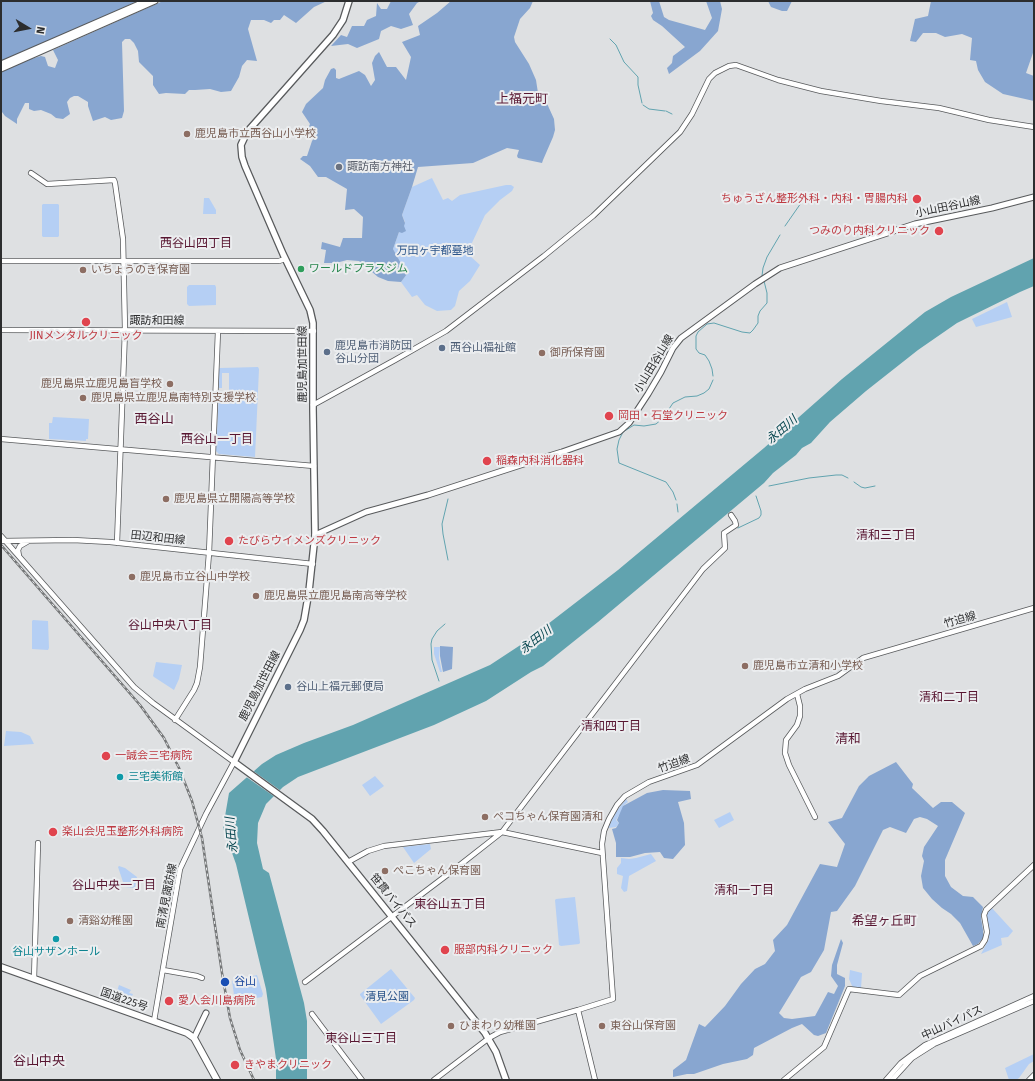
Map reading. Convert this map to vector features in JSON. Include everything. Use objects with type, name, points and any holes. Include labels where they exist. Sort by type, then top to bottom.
[{"type":"highway","name":"国道225号","points":[[1,967],[154,1021],[186,1033],[194,1038]]},
{"type":"highway","points":[[194,1038],[217,1080]]},
{"type":"main road","points":[[135,8],[146,1]]},
{"type":"main road","points":[[1,69],[135,8],[155,1]]},
{"type":"main road","name":"鹿児島加世田線","points":[[234,762],[304,620],[313,564],[315,535],[313,404],[314,331],[310,310],[285,259],[245,166],[242,157],[241,145],[245,136],[252,127],[333,35],[342,20],[349,1]]},
{"type":"main road","points":[[1,64],[90,28]]},
{"type":"main road","name":"小山田谷山線","points":[[315,535],[366,512],[428,495],[619,432],[629,423],[648,394],[680,338],[755,284],[780,268],[915,224],[992,208],[1034,197]]},
{"type":"main road","name":"笹貫バイパス","points":[[234,762],[314,821],[489,1038],[496,1052],[506,1080]]},
{"type":"main road","points":[[194,1038],[206,1013]]},
{"type":"street","points":[[313,404],[395,360],[446,330],[544,256],[593,216],[680,132],[692,114],[709,79],[715,73],[729,66],[736,66],[778,80],[821,91],[873,100],[939,108],[990,120],[1034,127]]},
{"type":"street","points":[[31,173],[46,184],[114,180],[116,184],[123,239],[124,261],[124,330],[117,543]]},
{"type":"street","points":[[1,261],[279,261],[285,259]]},
{"type":"street","name":"諏訪和田線","points":[[1,330],[314,331]]},
{"type":"street","points":[[175,720],[191,696],[199,675],[209,553],[218,331]]},
{"type":"street","points":[[1,439],[314,466]]},
{"type":"street","points":[[305,982],[502,832],[703,569],[725,548],[724,533],[736,525],[731,514]]},
{"type":"street","points":[[1,536],[3,541],[20,558],[125,679],[142,695],[234,762]]},
{"type":"street","name":"田辺和田線","points":[[3,541],[73,540],[117,543],[313,564]]},
{"type":"street","points":[[20,558],[18,550],[20,546],[32,541]]},
{"type":"street","name":"竹迫線","points":[[434,1080],[489,1038],[503,1031],[613,999],[614,996],[602,840],[605,828],[613,812],[625,796],[649,782],[697,765],[774,708],[796,694],[838,676],[869,656],[1034,608]]},
{"type":"street","points":[[796,694],[800,706],[800,716],[797,725],[786,740],[785,753],[815,817]]},
{"type":"street","name":"南清見諏訪線","points":[[154,1021],[180,869],[206,814],[234,762]]},
{"type":"street","points":[[348,862],[368,851],[384,846],[502,832],[602,853]]},
{"type":"street","points":[[34,979],[38,842]]},
{"type":"street","points":[[784,1080],[824,1047],[849,989],[898,995],[920,976],[981,946],[987,936],[987,927],[984,916],[986,910],[1034,865]]},
{"type":"street","points":[[163,970],[202,978]]},
{"type":"street","name":"中山バイパス","points":[[886,1080],[901,1063],[925,1045],[1034,996]]},
{"type":"street","name":"中山バイパス","points":[[892,1080],[912,1058],[934,1044],[1034,1001]]},
{"type":"street","points":[[578,1010],[595,1080]]},
{"type":"street","points":[[312,1014],[362,1080]]},
{"type":"street","points":[[1029,1080],[1034,1075]]},
{"type":"green space","name":"万田ヶ宇都墓地","points":[[432,178],[443,200],[448,198],[452,201],[460,195],[506,185],[511,185],[514,187],[512,191],[500,200],[485,215],[471,245],[469,255],[480,265],[470,281],[459,291],[455,306],[451,310],[437,311],[425,305],[417,295],[412,297],[401,282],[407,274],[393,249],[399,232],[405,222],[402,215],[412,187]]},
{"type":"green space","points":[[204,198],[209,198],[216,210],[216,214],[203,214]]},
{"type":"green space","points":[[43,204],[59,205],[58,237],[42,236]]},
{"type":"green space","points":[[189,285],[215,285],[216,305],[189,306],[187,304],[187,287]]},
{"type":"green space","points":[[1007,302],[1012,317],[976,327],[972,319]]},
{"type":"green space","points":[[258,367],[255,457],[219,454],[216,451],[219,392],[229,392],[229,373],[222,373],[222,388],[219,388],[219,369]]},
{"type":"green space","points":[[53,417],[89,419],[88,439],[86,439],[86,441],[49,439],[49,423],[52,423]]},
{"type":"green space","points":[[33,620],[48,621],[48,650],[32,649]]},
{"type":"green space","points":[[434,647],[440,647],[439,658],[442,672],[440,672],[434,654]]},
{"type":"green space","points":[[156,662],[182,665],[179,679],[174,690],[153,676]]},
{"type":"green space","points":[[6,731],[21,732],[30,736],[34,744],[4,746]]},
{"type":"green space","points":[[375,776],[384,786],[370,796],[362,785]]},
{"type":"green space","points":[[626,799],[628,802],[623,806],[623,809],[616,820],[619,823],[616,827],[608,828],[616,812]]},
{"type":"green space","points":[[730,812],[734,820],[719,828],[714,820]]},
{"type":"green space","points":[[430,844],[431,849],[414,863],[403,847]]},
{"type":"green space","points":[[651,854],[656,861],[629,876],[627,891],[624,892],[621,888],[623,876],[617,874],[617,868],[621,863],[621,858],[629,859]]},
{"type":"green space","points":[[118,867],[125,868],[137,877],[135,888],[125,887]]},
{"type":"green space","points":[[575,897],[580,943],[561,946],[559,945],[555,900]]},
{"type":"green space","points":[[991,907],[1013,931],[1008,937],[1001,938],[1002,945],[981,954],[989,939],[986,915]]},
{"type":"green space","name":"清見公園","points":[[391,969],[415,998],[381,1024],[360,994]]},
{"type":"green space","points":[[850,970],[862,973],[861,989],[853,988],[849,979]]},
{"type":"green space","points":[[257,975],[263,994],[262,997],[235,1002],[232,981]]},
{"type":"green space","points":[[119,985],[131,990],[129,993],[133,994],[130,1000],[116,994]]},
{"type":"green space","points":[[1034,1054],[1034,1061],[1029,1064],[1019,1078],[1016,1080],[1009,1080],[1005,1068]]},
{"type":"shaded area","points":[[1,1],[138,1],[1,62]]},
{"type":"shaded area","points":[[163,1],[327,1],[314,7],[296,23],[284,15],[280,20],[274,20],[271,23],[264,20],[251,20],[248,29],[257,61],[247,60],[242,66],[239,77],[231,91],[221,92],[210,89],[189,90],[185,94],[159,94],[153,85],[153,76],[139,62],[138,51],[134,43],[130,39],[125,39],[122,42],[124,111],[122,118],[111,120],[105,117],[93,121],[88,102],[78,96],[70,98],[67,102],[70,114],[63,119],[56,118],[41,110],[34,111],[29,109],[29,103],[25,103],[17,119],[17,124],[5,116],[2,112],[1,72],[41,56],[45,57],[48,66],[55,68],[58,60],[53,50]]},
{"type":"shaded area","points":[[391,1],[421,1],[417,3],[409,14],[413,25],[401,29],[391,26],[381,31],[379,39],[357,48],[348,44],[331,46],[341,35],[347,37],[352,26],[364,26],[367,20],[376,16],[377,3],[381,9],[387,9]]},
{"type":"shaded area","points":[[451,1],[533,1],[530,8],[520,19],[514,37],[515,42],[529,64],[536,80],[538,93],[544,97],[554,119],[555,130],[542,163],[518,158],[517,156],[519,150],[507,148],[473,163],[418,167],[402,215],[406,231],[402,233],[399,232],[393,249],[407,274],[401,282],[388,281],[378,277],[359,261],[347,260],[336,263],[324,263],[326,250],[321,249],[322,242],[340,247],[343,238],[362,238],[363,217],[354,209],[345,210],[347,189],[326,177],[318,177],[310,166],[300,159],[303,156],[307,156],[312,141],[317,134],[310,133],[308,129],[310,124],[302,112],[306,104],[323,88],[325,80],[331,69],[334,68],[336,70],[336,78],[339,79],[359,71],[365,75],[371,86],[375,80],[372,63],[375,56],[379,52],[387,67],[396,67],[406,80],[411,57],[402,42],[420,35],[418,26]]},
{"type":"shaded area","points":[[650,1],[659,1],[664,17],[669,20],[705,30],[712,18],[706,1],[720,1],[722,9],[718,31],[700,51],[669,74],[667,68],[672,63],[673,56],[685,47],[662,26],[653,20],[651,16],[653,13]]},
{"type":"shaded area","points":[[768,1],[792,1],[787,11],[782,11],[771,7]]},
{"type":"shaded area","points":[[931,1],[1034,1],[1034,50],[1026,73],[1034,76],[1034,101],[1003,94],[985,82],[978,70],[976,61],[970,60],[972,38],[962,34],[945,37],[936,33],[923,33],[916,42],[910,41],[915,19],[928,16]]},
{"type":"shaded area","points":[[440,646],[453,647],[452,669],[443,672],[440,656]]},
{"type":"shaded area","points":[[896,762],[913,784],[912,788],[933,808],[941,802],[952,802],[965,813],[945,860],[945,876],[951,887],[963,896],[973,897],[983,907],[981,918],[983,938],[978,944],[973,946],[960,923],[932,899],[923,888],[921,876],[924,861],[922,856],[924,847],[938,826],[927,819],[920,817],[914,819],[906,833],[890,827],[883,830],[855,886],[837,911],[831,912],[824,950],[811,972],[801,977],[779,1013],[784,1018],[792,1019],[815,1016],[828,992],[834,994],[838,986],[831,976],[832,965],[841,939],[843,943],[837,965],[837,974],[845,978],[845,986],[826,1033],[818,1036],[814,1035],[802,1024],[754,1048],[753,1055],[747,1059],[723,1064],[694,1074],[673,1077],[673,1070],[686,1060],[699,1024],[705,1027],[725,1006],[741,984],[755,969],[765,964],[775,951],[773,940],[787,925],[820,864],[837,867],[845,844],[828,822],[842,818],[859,786],[869,776]]},
{"type":"shaded area","points":[[663,790],[690,791],[691,799],[678,802],[684,823],[685,845],[673,859],[664,858],[660,852],[645,853],[630,857],[616,857],[616,843],[612,829],[616,828],[619,823],[617,820],[623,806],[647,793]]},
{"type":"water","name":"永田川","points":[[1034,258],[1034,286],[957,323],[918,350],[830,422],[811,443],[802,448],[796,455],[773,473],[764,483],[543,666],[486,701],[434,725],[298,777],[283,787],[266,804],[258,823],[257,843],[263,869],[269,873],[304,1003],[307,1021],[307,1080],[276,1080],[276,1059],[266,989],[236,864],[223,828],[229,793],[262,764],[276,755],[353,725],[490,665],[522,644],[618,570],[764,448],[842,379],[925,312],[951,297]]},
{"type":"pier","points":[[252,770],[281,791],[275,797],[245,776]]},
{"type":"waterway","points":[[610,39],[616,45],[624,62],[638,77],[638,85],[642,103]]},
{"type":"waterway","points":[[643,105],[649,109],[665,111]]},
{"type":"waterway","points":[[666,111],[672,114]]},
{"type":"waterway","points":[[785,226],[801,203]]},
{"type":"waterway","points":[[762,276],[767,257],[780,235]]},
{"type":"waterway","points":[[713,376],[709,361],[705,355],[699,353],[696,349],[696,336],[698,332],[707,324],[714,323],[750,333],[758,323],[760,311],[767,303],[767,293],[764,281]]},
{"type":"waterway","points":[[676,500],[673,492],[666,482],[619,463],[617,449],[619,440],[623,432],[634,425],[644,426],[656,424],[663,418],[673,403],[685,397],[697,396],[704,393],[709,389],[713,380]]},
{"type":"waterway","points":[[769,486],[809,478],[836,475],[842,475],[848,478]]},
{"type":"waterway","points":[[854,482],[865,488],[875,486]]},
{"type":"waterway","points":[[738,528],[759,518],[761,515],[756,496]]},
{"type":"waterway","points":[[448,499],[442,524],[448,560]]},
{"type":"waterway","points":[[677,504],[678,512]]},
{"type":"waterway","points":[[439,681],[432,660],[431,644],[437,631],[445,624]]},
{"type":"railway","points":[[1,545],[140,705],[164,738],[179,768],[192,801],[202,838],[230,1018],[240,1050],[254,1080]]},
{"type":"place","name":"鹿児島市立西谷山小学校","points":[[187,134]]},
{"type":"place","name":"諏訪南方神社","points":[[339,167]]},
{"type":"place","name":"ちゅうざん整形外科・内科・胃腸内科","points":[[917,199]]},
{"type":"place","name":"つみのり内科クリニック","points":[[939,231]]},
{"type":"place","name":"ワールドプラスジム","points":[[301,269]]},
{"type":"place","name":"いちょうのき保育園","points":[[83,270]]},
{"type":"place","name":"JINメンタルクリニック","points":[[86,322]]},
{"type":"place","name":"西谷山福祉館","points":[[442,348]]},
{"type":"place","name":"鹿児島市消防団 谷山分団","points":[[327,352]]},
{"type":"place","name":"御所保育園","points":[[542,353]]},
{"type":"place","name":"鹿児島県立鹿児島盲学校","points":[[170,384]]},
{"type":"place","name":"鹿児島県立鹿児島南特別支援学校","points":[[83,398]]},
{"type":"place","name":"岡田・石堂クリニック","points":[[609,416]]},
{"type":"place","name":"稲森内科消化器科","points":[[487,461]]},
{"type":"place","name":"鹿児島県立開陽高等学校","points":[[166,499]]},
{"type":"place","name":"たびらウイメンズクリニック","points":[[229,541]]},
{"type":"place","name":"鹿児島市立谷山中学校","points":[[132,577]]},
{"type":"place","name":"鹿児島県立鹿児島南高等学校","points":[[256,596]]},
{"type":"place","name":"鹿児島市立清和小学校","points":[[745,666]]},
{"type":"place","name":"谷山上福元郵便局","points":[[288,687]]},
{"type":"place","name":"一誠会三宅病院","points":[[106,756]]},
{"type":"place","name":"三宅美術館","points":[[120,777]]},
{"type":"place","name":"ペコちゃん保育園清和","points":[[485,817]]},
{"type":"place","name":"楽山会児玉整形外科病院","points":[[53,832]]},
{"type":"place","name":"ぺこちゃん保育園","points":[[385,871]]},
{"type":"place","name":"清谿幼稚園","points":[[70,921]]},
{"type":"place","name":"谷山サザンホール","points":[[56,939]]},
{"type":"place","name":"服部内科クリニック","points":[[445,950]]},
{"type":"place","name":"谷山","points":[[225,982]]},
{"type":"place","name":"愛人会川島病院","points":[[169,1001]]},
{"type":"place","name":"ひまわり幼稚園","points":[[451,1026]]},
{"type":"place","name":"東谷山保育園","points":[[602,1026]]},
{"type":"place","name":"きやまクリニック","points":[[235,1065]]},
{"type":"district","name":"上福元町","points":[[522,99]]},
{"type":"district","name":"西谷山四丁目","points":[[196,244]]},
{"type":"district","name":"西谷山","points":[[154,419]]},
{"type":"district","name":"西谷山一丁目","points":[[217,440]]},
{"type":"district","name":"清和三丁目","points":[[886,536]]},
{"type":"district","name":"谷山中央八丁目","points":[[170,626]]},
{"type":"district","name":"清和二丁目","points":[[949,698]]},
{"type":"district","name":"清和四丁目","points":[[611,727]]},
{"type":"district","name":"清和","points":[[848,739]]},
{"type":"district","name":"谷山中央一丁目","points":[[114,886]]},
{"type":"district","name":"清和一丁目","points":[[744,891]]},
{"type":"district","name":"東谷山五丁目","points":[[450,905]]},
{"type":"district","name":"希望ヶ丘町","points":[[884,921]]},
{"type":"district","name":"東谷山三丁目","points":[[361,1039]]},
{"type":"district","name":"谷山中央","points":[[39,1061]]}]
